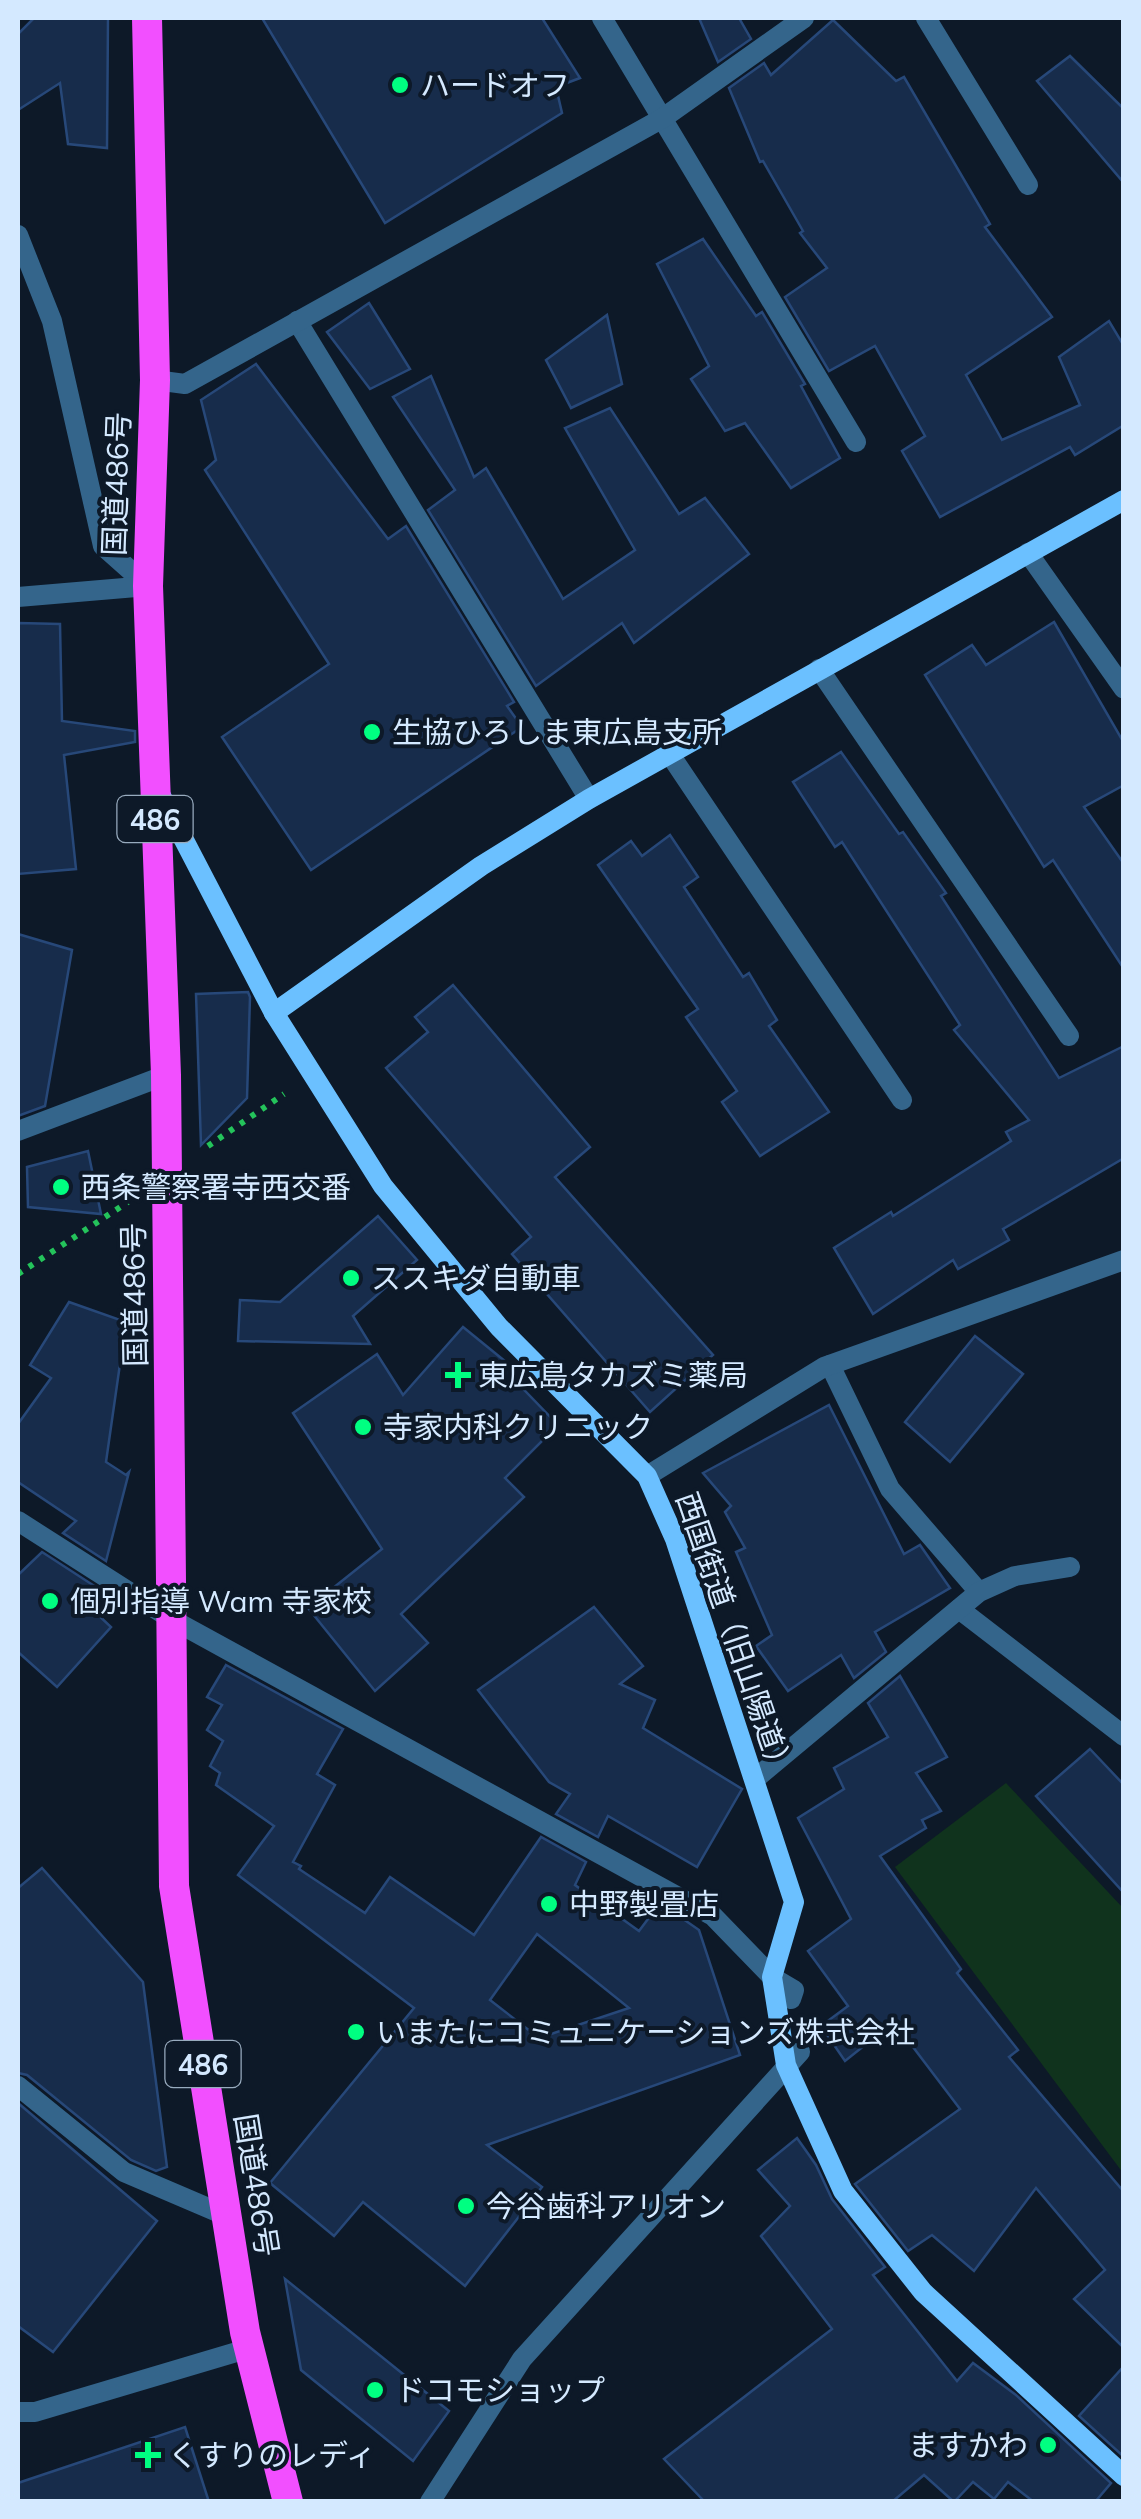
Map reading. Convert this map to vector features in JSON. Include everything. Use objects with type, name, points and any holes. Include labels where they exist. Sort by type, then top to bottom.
[{"type":"highway","name":"国道486号","points":[[147,18],[155,380],[148,586],[166,1075],[174,1886],[250,2348],[288,2502]]},
{"type":"street","points":[[602,18],[856,442]]},
{"type":"street","points":[[155,380],[184,384],[663,118],[804,18]]},
{"type":"street","points":[[926,18],[1028,186]]},
{"type":"street","points":[[18,235],[52,321],[103,546],[148,586]]},
{"type":"street","points":[[297,321],[588,799]]},
{"type":"street","points":[[274,1013],[481,866],[588,799],[1124,500]]},
{"type":"street","points":[[1028,553],[1124,689]]},
{"type":"street","points":[[18,597],[148,586]]},
{"type":"street","points":[[819,669],[1069,1036]]},
{"type":"street","points":[[669,753],[902,1100]]},
{"type":"street","name":"西国街道（旧山陽道）","points":[[153,781],[274,1013],[383,1186],[499,1327],[646,1476],[675,1539],[794,1902],[772,1977],[793,2059],[843,2191],[924,2292],[1124,2476]]},
{"type":"street","points":[[18,1131],[166,1075]]},
{"type":"street","points":[[646,1476],[830,1365],[1124,1260]]},
{"type":"street","points":[[830,1365],[890,1489],[979,1592]]},
{"type":"street","points":[[18,1522],[173,1620],[713,1916],[772,1977],[794,1990],[792,1999]]},
{"type":"street","points":[[754,1779],[979,1592],[1015,1576],[1070,1566]]},
{"type":"street","points":[[959,1609],[1124,1736]]},
{"type":"street","points":[[430,2502],[522,2359],[793,2059]]},
{"type":"street","points":[[18,2086],[124,2172],[227,2216]]},
{"type":"street","points":[[18,2412],[35,2412],[250,2348]]},
{"type":"path","points":[[207,1147],[274,1100]]},
{"type":"path","points":[[18,1274],[118,1209]]},
{"type":"green space","points":[[1006,1783],[1123,1908],[1123,2173],[895,1867]]},
{"type":"building","points":[[34,18],[108,18],[107,148],[68,144],[60,83],[18,110],[18,34]]},
{"type":"building","name":"ハードオフ","points":[[262,18],[542,18],[580,78],[556,87],[562,113],[385,223]]},
{"type":"building","points":[[699,18],[739,18],[751,39],[718,62]]},
{"type":"building","points":[[833,20],[896,81],[904,77],[990,224],[985,227],[1052,317],[966,375],[1002,440],[1080,405],[1059,357],[1109,321],[1124,346],[1124,425],[1075,455],[1070,447],[940,517],[902,451],[925,436],[875,346],[829,371],[785,297],[827,268],[800,233],[803,231],[763,161],[760,162],[729,88],[764,63],[771,75]]},
{"type":"building","points":[[1070,56],[1124,109],[1124,183],[1037,81]]},
{"type":"building","points":[[703,239],[756,316],[762,312],[805,384],[801,386],[840,458],[791,488],[745,423],[725,431],[691,379],[709,366],[657,264]]},
{"type":"building","points":[[369,303],[410,369],[370,389],[327,332]]},
{"type":"building","points":[[607,315],[622,384],[571,408],[546,360]]},
{"type":"building","points":[[256,364],[388,539],[406,526],[514,702],[507,706],[522,727],[311,870],[222,737],[329,664],[205,470],[216,460],[201,400]]},
{"type":"building","points":[[431,376],[474,477],[486,468],[563,599],[635,550],[565,428],[610,408],[679,514],[705,498],[749,554],[634,643],[622,623],[536,686],[428,510],[455,490],[393,397]]},
{"type":"building","points":[[1054,622],[1124,743],[1124,785],[1084,807],[1124,864],[1124,969],[1053,860],[1044,867],[925,675],[972,645],[986,665]]},
{"type":"building","points":[[18,623],[60,624],[62,721],[135,731],[135,742],[64,755],[76,869],[18,874]]},
{"type":"building","points":[[841,752],[946,893],[941,896],[1059,1078],[1124,1046],[1124,1158],[1003,1229],[1009,1240],[958,1269],[953,1260],[873,1314],[834,1248],[891,1212],[893,1216],[1011,1141],[1006,1132],[1029,1120],[954,1030],[960,1025],[842,842],[835,847],[793,782]]},
{"type":"building","points":[[670,835],[698,877],[684,887],[743,977],[749,973],[777,1020],[769,1026],[829,1112],[760,1156],[722,1102],[737,1091],[686,1017],[698,1009],[598,865],[631,841],[642,856]]},
{"type":"building","points":[[18,934],[72,950],[45,1106],[18,1116]]},
{"type":"building","points":[[453,985],[590,1147],[555,1177],[713,1355],[650,1412],[512,1254],[531,1237],[386,1068],[428,1032],[415,1017]]},
{"type":"building","points":[[248,992],[247,1098],[201,1145],[196,994]]},
{"type":"building","name":"西条警察署寺西交番","points":[[88,1151],[101,1214],[28,1207],[27,1167]]},
{"type":"building","name":"ススキダ自動車","points":[[378,1216],[417,1260],[353,1316],[370,1344],[238,1341],[240,1300],[280,1302]]},
{"type":"building","points":[[69,1302],[126,1322],[106,1462],[126,1475],[129,1472],[106,1561],[63,1533],[76,1521],[18,1482],[18,1424],[51,1378],[30,1365]]},
{"type":"building","points":[[463,1327],[506,1362],[502,1367],[558,1425],[505,1478],[524,1497],[401,1614],[428,1643],[375,1691],[308,1608],[382,1549],[293,1413],[377,1354],[403,1395]]},
{"type":"building","points":[[975,1336],[1023,1374],[950,1462],[905,1422]]},
{"type":"building","points":[[829,1405],[904,1554],[920,1545],[950,1588],[875,1632],[886,1652],[854,1678],[841,1655],[788,1691],[756,1646],[772,1635],[736,1552],[745,1548],[725,1512],[731,1506],[703,1473]]},
{"type":"building","name":"個別指導 Wam 寺家校","points":[[42,1552],[99,1589],[93,1610],[111,1627],[57,1687],[18,1652],[18,1575]]},
{"type":"building","points":[[594,1607],[643,1666],[620,1684],[655,1700],[643,1728],[742,1789],[697,1867],[608,1816],[598,1837],[556,1814],[570,1794],[549,1782],[478,1690]]},
{"type":"building","points":[[226,1665],[343,1729],[317,1774],[335,1785],[293,1862],[365,1913],[390,1877],[474,1935],[541,1837],[586,1862],[575,1885],[639,1931],[660,1903],[699,1930],[740,2055],[487,2145],[542,2187],[465,2286],[363,2202],[334,2236],[270,2183],[414,2008],[238,1875],[274,1826],[216,1785],[220,1773],[210,1766],[223,1741],[207,1730],[222,1705],[207,1697]],"holes":[[[537,1934],[629,2008],[539,2038],[490,2000]]]},
{"type":"building","points":[[900,1676],[947,1757],[916,1773],[941,1811],[922,1820],[926,1828],[880,1856],[961,1969],[957,1973],[1018,2050],[1009,2057],[1124,2192],[1124,2348],[1074,2299],[1105,2270],[1036,2188],[974,2271],[932,2235],[908,2251],[855,2184],[960,2109],[894,2022],[845,2061],[821,2026],[848,2006],[808,1951],[851,1919],[798,1818],[844,1789],[834,1768],[888,1737],[868,1703]]},
{"type":"building","points":[[1090,1749],[1124,1785],[1124,1893],[1036,1796]]},
{"type":"building","points":[[42,1868],[143,1982],[167,2167],[156,2171],[131,2160],[27,2075],[18,2073],[18,1888]]},
{"type":"building","points":[[18,2103],[157,2221],[53,2352],[18,2326]]},
{"type":"building","points":[[797,2138],[816,2165],[832,2199],[885,2267],[873,2275],[957,2381],[973,2363],[1016,2395],[1111,2483],[1095,2502],[1034,2502],[1008,2482],[994,2499],[973,2482],[954,2502],[924,2475],[892,2502],[704,2501],[664,2459],[832,2329],[761,2236],[790,2206],[758,2170]]},
{"type":"building","name":"ドコモショップ","points":[[285,2279],[449,2411],[413,2461],[301,2370]]},
{"type":"building","points":[[1124,2366],[1124,2457],[1079,2416]]},
{"type":"building","name":"くすりのレディ","points":[[185,2427],[209,2502],[18,2502],[18,2483]]},
{"type":"place","name":"ハードオフ","points":[[400,85]]},
{"type":"place","name":"生協ひろしま東広島支所","points":[[372,732]]},
{"type":"place","name":"西条警察署寺西交番","points":[[61,1187]]},
{"type":"place","name":"ススキダ自動車","points":[[351,1278]]},
{"type":"place","name":"東広島タカズミ薬局","points":[[458,1375]]},
{"type":"place","name":"寺家内科クリニック","points":[[363,1427]]},
{"type":"place","name":"個別指導 Wam 寺家校","points":[[50,1601]]},
{"type":"place","name":"中野製畳店","points":[[549,1904]]},
{"type":"place","name":"いまたにコミュニケーションズ株式会社","points":[[356,2032]]},
{"type":"place","name":"今谷歯科アリオン","points":[[466,2206]]},
{"type":"place","name":"ドコモショップ","points":[[375,2390]]},
{"type":"place","name":"ますかわ","points":[[1048,2445]]},
{"type":"place","name":"くすりのレディ","points":[[148,2455]]}]
